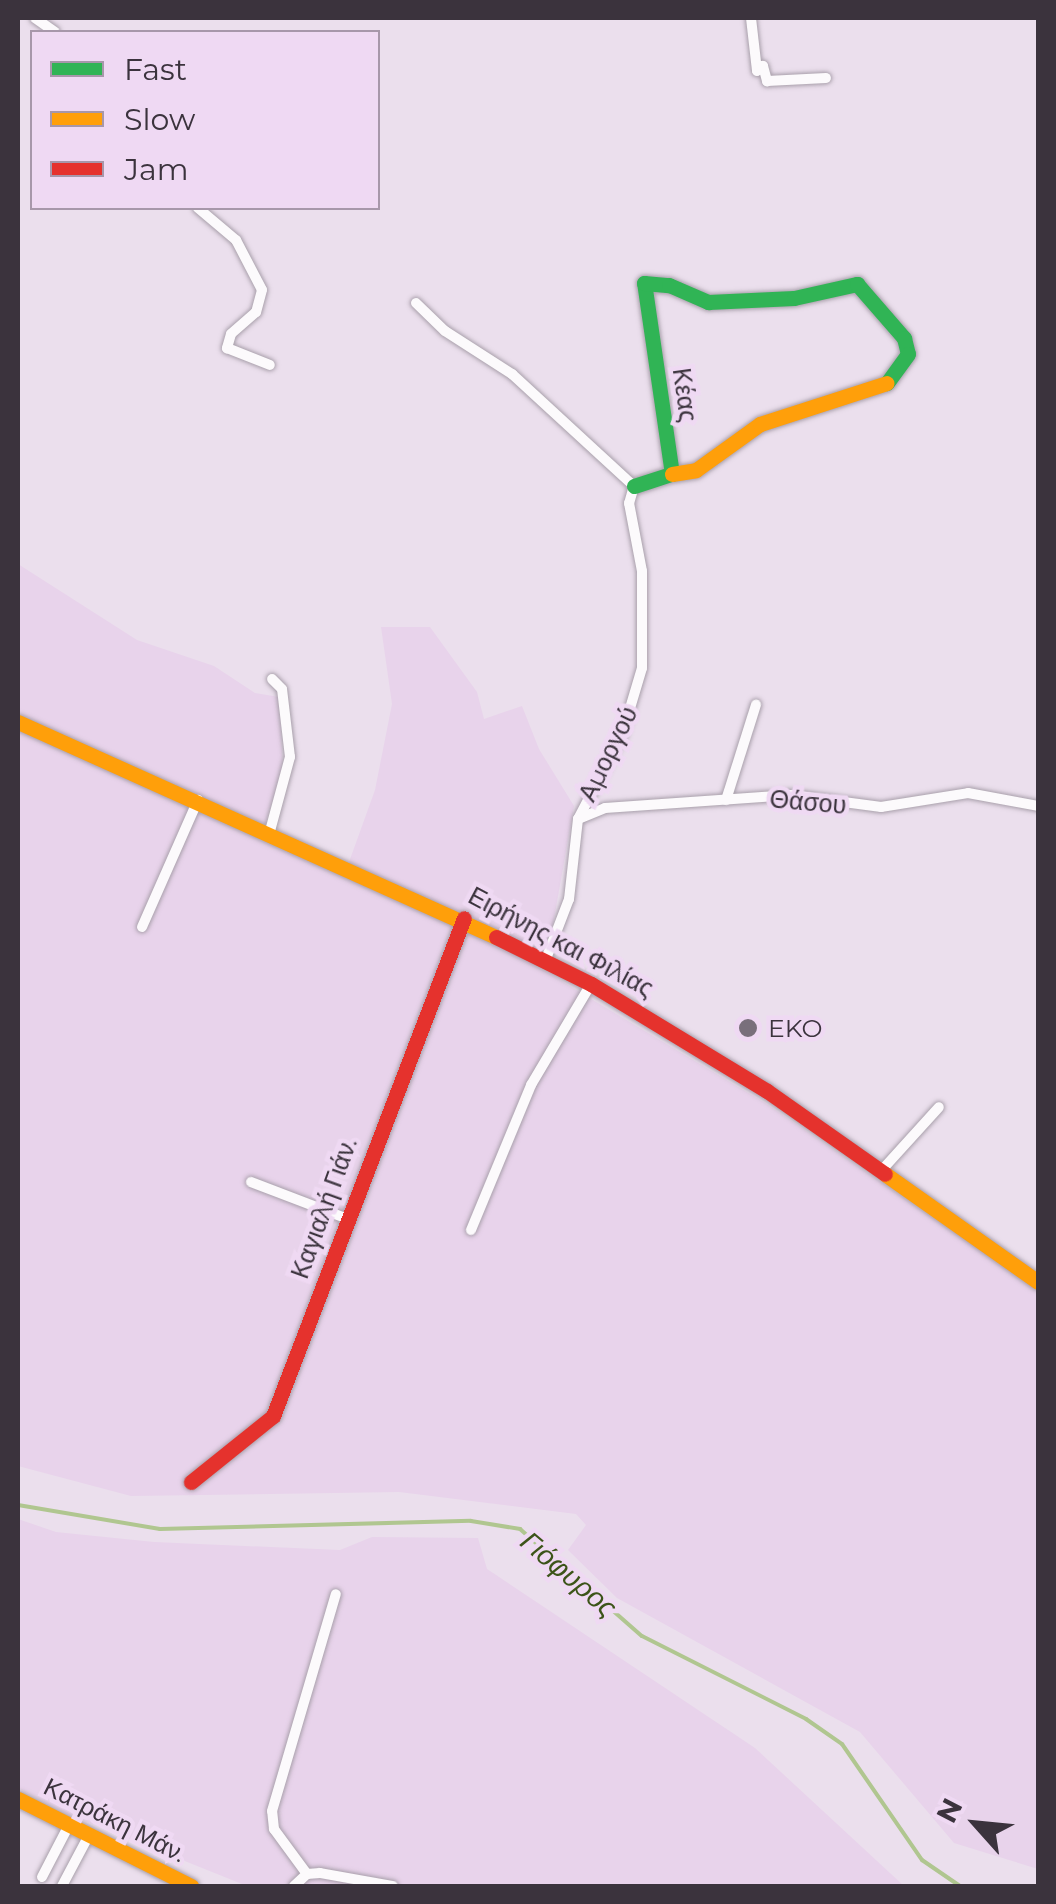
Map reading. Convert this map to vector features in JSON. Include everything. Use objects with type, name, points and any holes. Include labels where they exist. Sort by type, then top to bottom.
[{"type":"street","points":[[751,18],[757,70],[763,66],[767,80],[826,78]]},
{"type":"street","points":[[200,210],[236,240],[262,290],[256,312],[231,334],[227,348],[270,365]]},
{"type":"street","name":"Κέας","points":[[644,283],[669,285],[684,297],[708,302],[794,298],[857,284],[904,338],[908,354],[891,382],[760,424],[696,470],[672,474],[644,283]]},
{"type":"street","points":[[416,303],[534,392],[634,486],[672,474]]},
{"type":"street","name":"Αμοργού","points":[[546,959],[568,899],[578,819],[622,736],[642,668],[642,570],[629,503],[634,486]]},
{"type":"street","points":[[270,831],[290,758],[282,689],[272,679]]},
{"type":"street","points":[[726,800],[756,705]]},
{"type":"street","name":"Ειρήνης και Φιλίας","points":[[18,722],[464,918],[546,959],[727,1065],[1038,1282]]},
{"type":"street","name":"Θάσου","points":[[578,819],[605,808],[791,796],[881,807],[946,793],[1038,806]]},
{"type":"street","points":[[142,927],[198,800]]},
{"type":"street","name":"Καγιαλή Γιάν.","points":[[191,1482],[272,1416],[464,918]]},
{"type":"street","points":[[471,1230],[531,1085],[591,984]]},
{"type":"street","points":[[881,1171],[939,1107]]},
{"type":"street","points":[[252,1182],[348,1218]]},
{"type":"street","points":[[336,1594],[272,1811],[274,1828],[307,1874],[393,1886]]},
{"type":"street","name":"Κατράκη Μάν.","points":[[18,1799],[191,1886]]},
{"type":"street","points":[[42,1877],[69,1825]]},
{"type":"street","points":[[62,1886],[89,1835]]},
{"type":"street","points":[[294,1886],[307,1874]]},
{"type":"shaded area","points":[[18,564],[137,640],[214,666],[255,693],[279,697],[283,769],[260,840],[344,876],[375,790],[392,704],[381,627],[430,627],[477,692],[484,719],[522,706],[539,749],[574,806],[552,930],[536,966],[765,1103],[1038,1290],[1038,1869],[954,1843],[860,1732],[617,1598],[568,1550],[586,1525],[576,1514],[399,1492],[131,1496],[18,1466]]},
{"type":"shaded area","points":[[18,1519],[56,1532],[154,1542],[340,1550],[372,1537],[478,1538],[487,1569],[755,1748],[904,1886],[247,1886],[70,1815],[18,1788]]},
{"type":"waterway","name":"Γιόφυρος","points":[[18,1505],[160,1529],[471,1521],[520,1529],[642,1636],[806,1719],[842,1744],[922,1860],[960,1886]]},
{"type":"traffic: fast","points":[[634,486],[672,474],[644,283],[669,285],[708,302],[794,298],[857,284],[904,338],[908,354],[887,383]]},
{"type":"traffic: slow","points":[[672,474],[696,470],[760,424],[887,383]]},
{"type":"traffic: slow","points":[[18,722],[496,937]]},
{"type":"traffic: slow","points":[[885,1174],[1038,1282]]},
{"type":"traffic: slow","points":[[18,1799],[191,1886]]},
{"type":"traffic: jam","points":[[191,1482],[273,1416],[464,918]]},
{"type":"traffic: jam","points":[[496,937],[591,984],[767,1091],[885,1174]]},
{"type":"place","name":"EKO","points":[[748,1028]]}]
